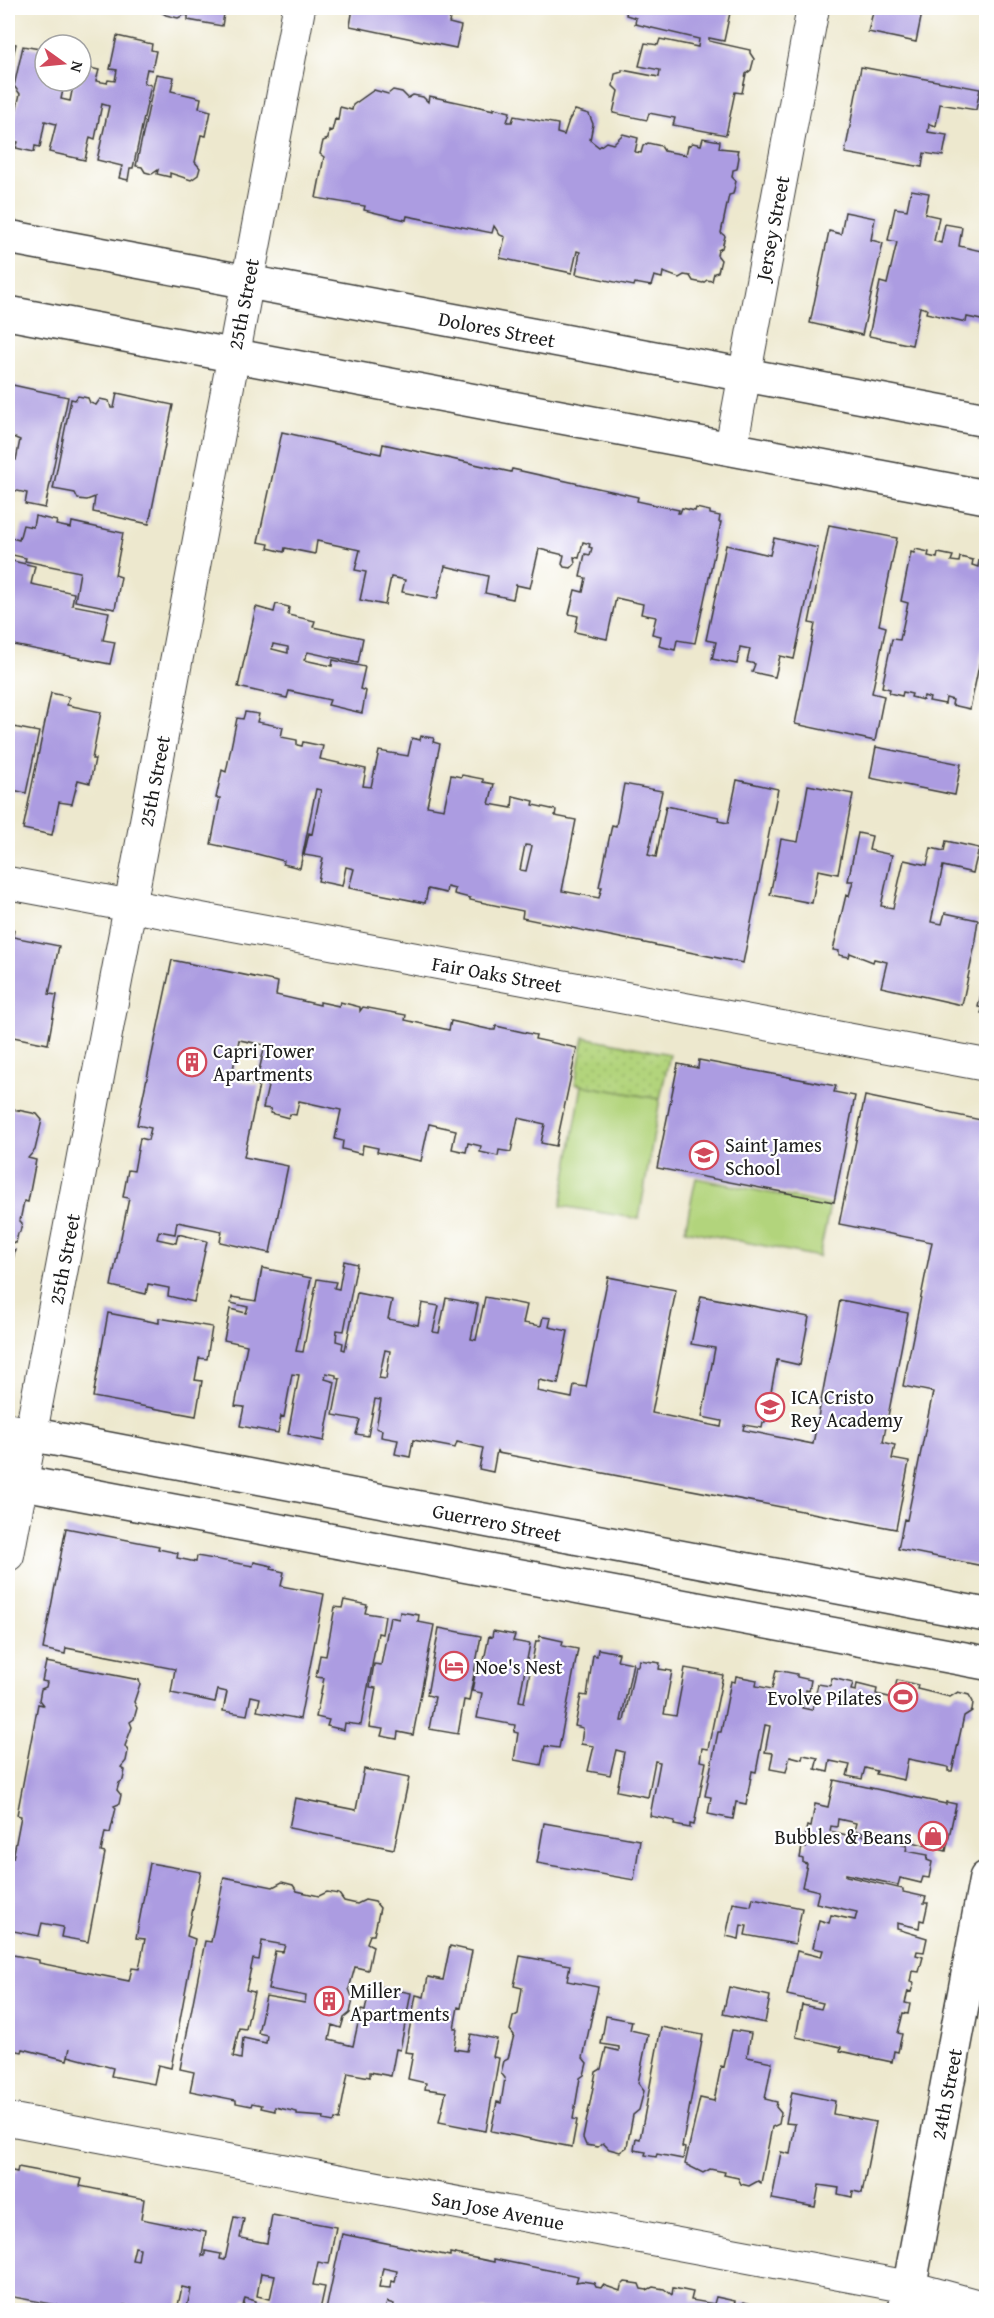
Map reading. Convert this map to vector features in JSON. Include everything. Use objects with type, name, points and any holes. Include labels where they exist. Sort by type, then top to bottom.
[{"type":"main road","name":"Dolores Street","points":[[8,237],[987,420]]},
{"type":"main road","points":[[8,313],[987,496]]},
{"type":"main road","name":"Guerrero Street","points":[[19,1432],[987,1615]]},
{"type":"main road","points":[[15,1482],[987,1663]]},
{"type":"main road","name":"24th Street","points":[[907,2299],[987,1878]]},
{"type":"street","name":"25th Street","points":[[8,1555],[19,1432],[130,906],[299,8]]},
{"type":"street","name":"Jersey Street","points":[[730,448],[813,8]]},
{"type":"street","name":"Fair Oaks Street","points":[[8,883],[987,1065]]},
{"type":"street","name":"San Jose Avenue","points":[[8,2119],[907,2299],[987,2308]]},
{"type":"green space","points":[[584,1037],[670,1054],[660,1099],[575,1084]]},
{"type":"green space","points":[[582,1085],[660,1099],[639,1219],[561,1206]]},
{"type":"green space","points":[[696,1178],[830,1205],[819,1257],[685,1230]]},
{"type":"building","points":[[154,8],[225,8],[222,26],[188,20],[188,15],[178,18],[166,15]]},
{"type":"building","points":[[353,8],[452,8],[449,23],[461,26],[456,48],[350,26]]},
{"type":"building","points":[[627,8],[731,8],[724,41],[709,38],[709,41],[750,50],[754,59],[751,70],[746,74],[742,93],[735,92],[726,135],[673,125],[675,118],[649,113],[647,120],[613,113],[618,91],[613,86],[615,74],[622,70],[659,77],[660,70],[639,66],[645,43],[658,45],[660,39],[698,47],[699,39],[635,24],[636,18],[626,15]]},
{"type":"building","points":[[874,8],[923,8],[916,42],[868,32]]},
{"type":"building","points":[[117,36],[152,44],[151,50],[156,51],[152,70],[147,69],[144,83],[151,85],[133,168],[130,168],[128,180],[119,178],[122,166],[97,160],[109,106],[102,104],[95,139],[90,137],[85,160],[49,152],[56,124],[45,121],[40,147],[35,146],[34,152],[16,148],[18,142],[8,140],[8,132],[11,133],[20,94],[14,86],[23,46],[33,48],[33,93],[62,93],[61,99],[70,101],[72,93],[93,93],[93,69],[99,70],[96,81],[107,83],[108,80],[115,81],[117,70],[110,69]]},
{"type":"building","points":[[8,42],[16,44],[8,76]]},
{"type":"building","points":[[861,67],[980,89],[976,110],[940,104],[936,126],[929,124],[928,132],[947,135],[943,156],[924,153],[922,167],[845,153]]},
{"type":"building","points":[[156,74],[174,77],[171,91],[201,98],[199,108],[211,111],[206,136],[201,135],[195,162],[200,168],[198,175],[191,180],[170,173],[170,177],[157,174],[158,170],[152,174],[136,166]]},
{"type":"building","points":[[374,90],[388,94],[393,90],[402,92],[408,98],[413,95],[423,97],[428,102],[429,96],[494,110],[494,108],[510,112],[507,122],[512,122],[514,116],[558,124],[557,133],[564,135],[575,110],[589,114],[593,124],[590,140],[599,147],[606,142],[613,144],[623,134],[638,138],[635,152],[641,153],[643,146],[648,143],[661,146],[664,151],[686,155],[688,146],[693,143],[701,145],[703,138],[720,141],[719,148],[738,150],[737,169],[733,170],[732,177],[736,181],[733,194],[729,195],[721,233],[725,236],[722,248],[718,250],[717,255],[721,260],[718,272],[714,273],[712,281],[707,280],[703,283],[693,281],[690,276],[684,275],[679,278],[663,272],[662,278],[654,276],[651,286],[635,283],[634,286],[576,274],[580,252],[577,251],[572,273],[500,258],[505,237],[500,235],[494,226],[492,233],[407,216],[406,220],[364,210],[365,206],[316,198],[324,157],[320,154],[323,141],[328,139],[329,130],[332,131],[335,119],[338,120],[340,107],[352,110],[353,105]]},
{"type":"building","points":[[911,190],[929,193],[925,214],[939,217],[934,241],[941,243],[945,224],[962,227],[959,246],[986,252],[986,321],[967,317],[966,322],[926,313],[927,309],[920,307],[912,345],[869,336],[880,282],[887,284],[897,242],[888,240],[895,208],[907,210]]},
{"type":"building","points":[[845,212],[875,218],[871,240],[883,243],[862,335],[810,323],[829,231],[841,234]]},
{"type":"building","points":[[8,384],[68,397],[45,508],[25,504],[27,493],[8,489],[8,449],[11,449],[10,458],[16,460],[20,440],[8,435]]},
{"type":"building","points":[[117,393],[173,405],[149,524],[93,512],[95,497],[87,500],[78,499],[75,493],[53,489],[71,399],[75,400],[78,396],[88,398],[90,403],[96,405],[100,399],[109,401],[111,408],[114,408]]},
{"type":"building","points":[[282,432],[381,454],[383,444],[638,497],[637,501],[679,510],[678,513],[682,508],[695,511],[696,508],[720,516],[719,522],[721,522],[695,643],[677,640],[675,650],[659,646],[661,636],[652,634],[656,617],[641,614],[643,604],[616,598],[607,639],[575,632],[578,616],[569,614],[575,590],[583,592],[586,578],[580,577],[585,554],[590,555],[592,548],[589,547],[590,544],[583,542],[579,558],[574,557],[575,564],[571,568],[564,567],[562,564],[564,555],[539,549],[530,588],[516,585],[513,599],[485,593],[488,576],[445,566],[437,599],[402,592],[405,580],[391,577],[385,605],[360,600],[366,572],[355,570],[360,550],[317,541],[315,554],[285,548],[284,552],[268,548],[269,544],[258,542]]},
{"type":"building","points":[[35,516],[57,521],[56,525],[71,528],[72,522],[123,533],[115,575],[121,577],[115,609],[75,601],[80,572],[25,561],[26,558],[8,554],[8,537],[19,540],[23,525],[33,527]]},
{"type":"building","points":[[829,525],[897,538],[879,625],[886,627],[872,693],[884,696],[875,741],[795,724],[815,624],[809,623]]},
{"type":"building","points":[[774,538],[818,548],[794,659],[780,656],[775,677],[752,672],[755,664],[747,662],[750,649],[740,647],[737,664],[712,659],[716,642],[706,640],[726,545],[770,555]]},
{"type":"building","points":[[915,549],[929,552],[928,556],[937,558],[938,553],[953,556],[951,561],[959,562],[960,557],[973,560],[972,565],[978,567],[979,560],[986,562],[986,632],[970,709],[952,705],[953,700],[946,698],[945,704],[929,701],[930,698],[924,696],[923,700],[903,692],[902,696],[889,693],[890,689],[882,687],[892,639],[900,640],[908,603],[901,601],[911,552],[914,553]]},
{"type":"building","points":[[8,560],[35,566],[31,584],[74,593],[72,605],[109,612],[103,640],[115,642],[110,664],[8,644]]},
{"type":"building","points":[[276,604],[289,607],[288,615],[315,621],[313,627],[363,638],[358,663],[308,652],[304,660],[332,666],[333,660],[365,667],[360,689],[366,691],[362,713],[328,705],[330,700],[289,691],[287,698],[238,687],[256,607],[274,612]],"holes":[[[273,644],[288,647],[288,653],[272,649]]]},
{"type":"building","points":[[51,693],[69,697],[67,705],[101,712],[90,783],[78,780],[72,804],[59,802],[52,835],[23,829]]},
{"type":"building","points":[[245,712],[259,714],[257,722],[283,727],[281,737],[297,740],[297,745],[302,746],[303,742],[323,746],[320,759],[366,769],[363,786],[371,787],[379,751],[408,756],[412,738],[420,740],[421,736],[434,738],[433,742],[440,744],[427,806],[444,809],[451,775],[461,777],[462,775],[483,779],[483,782],[494,784],[489,804],[512,808],[513,796],[534,801],[533,805],[556,810],[555,816],[576,820],[562,891],[599,898],[602,887],[599,887],[612,825],[616,826],[624,784],[662,791],[648,855],[656,857],[666,806],[719,817],[718,821],[728,823],[737,780],[778,789],[743,963],[522,918],[523,911],[470,900],[470,898],[454,894],[455,889],[447,887],[446,893],[428,889],[425,903],[349,888],[354,869],[346,867],[342,886],[318,881],[323,858],[304,855],[309,833],[312,834],[321,790],[316,789],[300,868],[283,864],[284,861],[211,844],[220,798],[216,798],[222,770],[226,772],[237,718],[243,719]],"holes":[[[525,845],[532,846],[526,871],[520,870]]]},
{"type":"building","points":[[8,726],[39,732],[26,793],[8,789]]},
{"type":"building","points":[[876,747],[961,764],[955,795],[870,778]]},
{"type":"building","points":[[808,785],[853,794],[838,874],[818,870],[812,903],[770,895],[781,839],[798,842]]},
{"type":"building","points":[[858,833],[872,836],[869,850],[892,855],[881,906],[893,908],[904,860],[927,865],[931,848],[944,851],[946,841],[979,848],[973,873],[943,866],[931,922],[942,924],[945,913],[978,920],[962,1005],[881,987],[887,962],[874,959],[873,962],[850,953],[849,957],[839,955],[839,951],[833,950],[846,895],[849,896],[853,881],[848,881]]},
{"type":"building","points":[[8,929],[14,930],[13,937],[59,946],[49,994],[57,995],[48,1044],[8,1036]]},
{"type":"building","points":[[172,960],[278,982],[276,995],[320,1005],[320,1002],[339,1006],[340,1002],[360,1007],[360,1011],[363,1007],[406,1015],[405,1020],[449,1030],[451,1021],[492,1030],[495,1030],[496,1026],[536,1035],[535,1039],[577,1048],[556,1146],[541,1143],[545,1124],[518,1118],[511,1152],[499,1150],[498,1156],[480,1152],[481,1146],[468,1143],[466,1152],[452,1149],[456,1130],[429,1124],[421,1161],[377,1152],[378,1148],[363,1145],[362,1154],[342,1149],[343,1141],[335,1139],[341,1110],[299,1101],[296,1115],[290,1114],[289,1118],[270,1113],[271,1109],[263,1108],[270,1078],[258,1075],[265,1045],[239,1040],[231,1079],[259,1085],[244,1157],[288,1166],[270,1253],[220,1242],[222,1231],[177,1222],[175,1234],[159,1231],[157,1239],[176,1243],[178,1234],[207,1241],[194,1302],[168,1296],[169,1288],[148,1284],[146,1294],[111,1286],[129,1198],[123,1197],[128,1170],[134,1171],[140,1138],[148,1140],[151,1128],[137,1125]]},
{"type":"building","points":[[986,974],[986,1014],[981,1013],[983,1008],[978,1007]]},
{"type":"building","name":"Saint James School","points":[[699,1060],[836,1086],[834,1092],[855,1096],[834,1202],[657,1168],[678,1064],[698,1068]]},
{"type":"building","points":[[865,1096],[986,1121],[986,1550],[983,1566],[898,1549],[904,1519],[907,1520],[933,1392],[903,1386],[932,1242],[839,1224]]},
{"type":"building","points":[[8,1108],[37,1114],[42,1120],[35,1150],[28,1158],[36,1160],[28,1202],[24,1201],[20,1221],[22,1223],[16,1243],[8,1241]]},
{"type":"building","points":[[8,1249],[15,1250],[9,1280],[8,1280]]},
{"type":"building","points":[[344,1261],[357,1264],[344,1331],[337,1330],[336,1341],[343,1343],[342,1349],[345,1350],[357,1293],[392,1300],[388,1319],[418,1325],[422,1303],[439,1306],[433,1332],[439,1333],[446,1298],[478,1304],[471,1339],[476,1340],[485,1297],[527,1305],[523,1323],[541,1326],[543,1317],[551,1318],[549,1327],[568,1331],[558,1384],[539,1380],[537,1391],[572,1398],[574,1385],[586,1387],[608,1277],[676,1290],[652,1413],[721,1427],[722,1421],[702,1417],[715,1348],[691,1344],[701,1296],[809,1317],[800,1365],[777,1360],[765,1423],[762,1428],[744,1425],[743,1430],[813,1444],[840,1300],[908,1313],[883,1442],[895,1445],[892,1459],[909,1462],[896,1529],[498,1453],[497,1450],[493,1472],[479,1469],[483,1448],[457,1442],[455,1448],[413,1440],[410,1457],[395,1454],[398,1440],[381,1437],[382,1430],[376,1428],[381,1400],[375,1399],[368,1436],[356,1434],[360,1420],[333,1415],[340,1379],[336,1378],[336,1375],[326,1373],[325,1379],[335,1382],[324,1441],[288,1434],[299,1375],[292,1374],[284,1417],[281,1416],[278,1433],[240,1426],[244,1407],[235,1406],[247,1345],[224,1340],[230,1309],[246,1313],[248,1307],[231,1303],[232,1297],[256,1301],[262,1268],[311,1278],[296,1351],[303,1352],[317,1279],[336,1282],[334,1288],[339,1289]],"holes":[[[385,1350],[390,1351],[386,1379],[379,1378]]]},
{"type":"building","points":[[108,1313],[159,1323],[159,1318],[212,1327],[207,1359],[199,1358],[195,1380],[202,1381],[196,1416],[93,1397]]},
{"type":"building","points":[[66,1528],[159,1546],[158,1549],[178,1553],[177,1558],[196,1562],[197,1556],[253,1566],[254,1562],[272,1566],[271,1569],[284,1572],[281,1586],[324,1594],[300,1719],[257,1711],[260,1698],[251,1696],[247,1715],[223,1711],[227,1692],[218,1690],[215,1702],[171,1693],[175,1669],[66,1648],[65,1654],[43,1649]]},
{"type":"building","points":[[344,1600],[367,1605],[365,1613],[385,1616],[382,1634],[378,1633],[361,1725],[345,1723],[344,1730],[327,1726],[329,1720],[316,1717],[324,1678],[316,1677],[320,1655],[326,1656],[335,1607],[342,1608]]},
{"type":"building","points":[[400,1612],[419,1615],[418,1622],[434,1625],[413,1735],[398,1732],[397,1739],[381,1736],[383,1729],[369,1727],[376,1688],[370,1687],[374,1664],[381,1665],[390,1617],[399,1619]]},
{"type":"building","name":"Noe's Nest","points":[[439,1628],[481,1636],[469,1701],[464,1700],[458,1734],[429,1729],[435,1697],[427,1695]]},
{"type":"building","points":[[493,1631],[515,1635],[513,1641],[530,1644],[519,1701],[524,1702],[536,1641],[539,1641],[540,1636],[563,1641],[562,1646],[578,1649],[559,1748],[545,1746],[541,1765],[514,1760],[518,1733],[514,1732],[515,1725],[477,1718],[482,1693],[472,1691],[477,1664],[483,1665],[489,1636],[492,1637]]},
{"type":"building","points":[[598,1649],[619,1653],[617,1660],[633,1663],[621,1721],[624,1721],[635,1666],[638,1666],[639,1660],[660,1663],[659,1669],[672,1671],[664,1714],[676,1716],[685,1668],[723,1675],[708,1749],[702,1748],[700,1761],[706,1762],[694,1825],[690,1824],[690,1828],[674,1825],[675,1821],[650,1816],[660,1762],[655,1761],[648,1797],[617,1791],[624,1752],[616,1750],[610,1775],[588,1771],[594,1746],[581,1744],[583,1728],[575,1726],[581,1695],[587,1696],[593,1655],[597,1656]]},
{"type":"building","points":[[46,1662],[139,1680],[140,1684],[134,1702],[137,1708],[134,1719],[130,1722],[132,1727],[125,1746],[128,1751],[126,1761],[121,1767],[125,1770],[123,1780],[119,1783],[117,1790],[121,1795],[119,1804],[114,1806],[116,1808],[110,1833],[105,1832],[101,1852],[105,1853],[88,1942],[61,1937],[63,1927],[42,1923],[39,1936],[8,1930],[8,1876],[21,1816],[17,1815],[38,1704],[43,1705],[39,1700],[41,1689],[46,1687],[47,1682],[42,1681]]},
{"type":"building","points":[[776,1670],[797,1674],[797,1677],[811,1680],[802,1708],[812,1710],[818,1684],[830,1686],[832,1678],[853,1683],[851,1690],[856,1691],[857,1684],[877,1689],[876,1694],[893,1698],[897,1680],[918,1685],[917,1689],[950,1697],[958,1692],[969,1695],[973,1702],[972,1711],[964,1716],[952,1771],[948,1771],[948,1767],[908,1759],[904,1780],[876,1774],[877,1771],[865,1768],[862,1779],[847,1776],[850,1765],[830,1761],[828,1772],[815,1769],[818,1758],[803,1755],[802,1759],[790,1756],[786,1772],[770,1769],[773,1753],[765,1752],[770,1726],[765,1725],[756,1772],[752,1771],[746,1804],[736,1802],[733,1819],[708,1814],[711,1797],[705,1796],[731,1681],[735,1682],[736,1676],[757,1680],[756,1686],[772,1689]]},
{"type":"building","points":[[364,1769],[409,1778],[394,1849],[289,1828],[295,1798],[356,1810]]},
{"type":"building","points":[[834,1780],[946,1804],[946,1802],[956,1804],[946,1851],[909,1841],[910,1838],[894,1834],[893,1839],[854,1831],[856,1823],[838,1819],[837,1827],[831,1826],[830,1831],[851,1836],[852,1833],[907,1846],[906,1851],[928,1855],[927,1860],[932,1862],[929,1878],[923,1877],[921,1883],[900,1878],[898,1885],[846,1874],[846,1876],[903,1889],[903,1892],[926,1897],[924,1903],[928,1903],[924,1921],[920,1920],[919,1928],[897,1923],[897,1929],[927,1938],[924,1952],[917,1951],[916,1955],[923,1957],[919,1972],[912,1971],[910,1982],[914,1983],[911,1992],[908,1991],[905,2003],[910,2004],[908,2014],[903,2013],[898,2033],[902,2034],[898,2052],[894,2051],[892,2062],[840,2051],[841,2047],[796,2037],[802,2005],[821,2009],[823,2003],[787,1995],[797,1951],[821,1957],[823,1950],[813,1948],[819,1920],[829,1923],[831,1915],[855,1920],[857,1912],[816,1903],[819,1891],[802,1887],[807,1864],[803,1863],[803,1859],[800,1858],[802,1847],[806,1848],[808,1839],[804,1838],[807,1826],[811,1827],[815,1804],[828,1807]]},
{"type":"building","points":[[544,1823],[640,1840],[634,1880],[537,1863]]},
{"type":"building","points":[[150,1863],[201,1872],[187,1936],[195,1939],[171,2068],[158,2065],[154,2084],[111,2076],[113,2068],[68,2056],[67,2060],[23,2049],[22,2052],[8,2049],[8,1954],[39,1960],[39,1963],[129,1981],[132,1968],[139,1969],[145,1939],[136,1938]]},
{"type":"building","points":[[224,1877],[273,1887],[282,1882],[293,1885],[297,1891],[319,1896],[327,1892],[339,1894],[344,1901],[357,1904],[365,1900],[375,1902],[380,1908],[374,1935],[370,1935],[367,1943],[373,1946],[368,1970],[355,1967],[349,1989],[353,1999],[350,2013],[344,2018],[341,2028],[332,2025],[329,2040],[353,2046],[361,2010],[365,2011],[370,1985],[411,1993],[400,2050],[396,2049],[391,2076],[370,2072],[370,2077],[348,2073],[339,2120],[335,2119],[334,2122],[323,2120],[324,2117],[297,2115],[297,2112],[275,2107],[275,2111],[261,2108],[262,2105],[252,2103],[251,2106],[236,2103],[236,2100],[190,2091],[194,2072],[180,2069],[205,1941],[211,1942]],"holes":[[[262,1941],[285,1945],[283,1952],[275,1951],[268,1989],[306,1996],[305,2003],[266,1996],[258,2033],[267,2035],[266,2043],[243,2038],[241,2059],[233,2057],[239,2028],[246,2029],[254,1992],[246,1990],[253,1959],[259,1960]]]},
{"type":"building","points":[[753,1898],[802,1908],[795,1944],[745,1935],[747,1926],[741,1925],[739,1939],[726,1936],[733,1903],[751,1906]]},
{"type":"building","points":[[450,1946],[472,1951],[461,2008],[458,2007],[454,2028],[457,2028],[454,2049],[467,2051],[471,2034],[497,2039],[493,2057],[499,2058],[486,2131],[439,2122],[446,2092],[425,2089],[426,2083],[408,2079],[413,2053],[405,2052],[416,1995],[424,1997],[428,1977],[443,1980]]},
{"type":"building","points":[[520,1956],[570,1965],[567,1981],[598,1987],[583,2058],[587,2063],[584,2075],[580,2078],[573,2119],[577,2120],[572,2147],[491,2131],[497,2102],[501,2103],[505,2078],[501,2073],[504,2061],[508,2059],[514,2035],[510,2030],[513,2017],[518,2014],[522,1988],[514,1986]]},
{"type":"building","points":[[729,1987],[770,1996],[765,2023],[723,2014]]},
{"type":"building","points":[[606,2016],[632,2021],[630,2030],[648,2034],[638,2083],[644,2091],[639,2110],[633,2115],[627,2147],[620,2152],[609,2149],[603,2143],[598,2147],[586,2145],[583,2138],[596,2072],[601,2069],[606,2048],[619,2051],[619,2047],[601,2044]]},
{"type":"building","points":[[661,2027],[703,2035],[682,2147],[685,2148],[683,2159],[657,2154],[656,2157],[645,2155],[646,2152],[634,2150],[636,2138],[640,2139]]},
{"type":"building","points":[[732,2030],[751,2033],[747,2057],[772,2062],[765,2099],[777,2102],[776,2107],[781,2113],[779,2124],[772,2127],[761,2183],[758,2181],[749,2186],[741,2184],[738,2178],[724,2175],[725,2172],[710,2169],[703,2173],[685,2164],[700,2098],[714,2101],[721,2066],[724,2067]]},
{"type":"building","points":[[792,2092],[835,2101],[833,2114],[876,2122],[862,2193],[853,2191],[852,2197],[838,2194],[839,2188],[819,2185],[815,2207],[772,2199],[781,2152],[790,2154],[795,2124],[786,2123]]},
{"type":"building","points":[[18,2167],[82,2179],[80,2186],[144,2199],[141,2219],[206,2232],[202,2256],[205,2256],[205,2251],[221,2254],[220,2259],[225,2260],[234,2217],[244,2219],[240,2238],[267,2243],[272,2215],[336,2227],[329,2264],[318,2262],[313,2285],[325,2287],[320,2310],[254,2310],[256,2301],[245,2298],[242,2310],[205,2310],[187,2307],[191,2289],[182,2287],[177,2310],[145,2310],[124,2305],[123,2310],[84,2310],[8,2296],[8,2170],[17,2172]],"holes":[[[135,2247],[140,2248],[138,2261],[132,2260]],[[261,2273],[275,2275],[270,2299],[257,2296]]]},
{"type":"building","points":[[342,2234],[450,2256],[450,2253],[494,2262],[494,2259],[578,2276],[576,2282],[594,2283],[596,2287],[601,2288],[603,2285],[620,2291],[625,2282],[639,2284],[641,2289],[647,2290],[653,2287],[664,2289],[672,2295],[673,2288],[693,2292],[691,2300],[714,2304],[716,2297],[735,2301],[733,2308],[738,2309],[738,2306],[744,2302],[755,2305],[759,2310],[393,2310],[394,2304],[387,2302],[385,2310],[326,2310]],"holes":[[[383,2268],[397,2271],[395,2282],[391,2281],[390,2288],[379,2287]]]},
{"type":"building","points":[[765,2306],[780,2310],[759,2310]]},
{"type":"place","name":"Capri Tower Apartments","points":[[192,1062]]},
{"type":"place","name":"Saint James School","points":[[704,1155]]},
{"type":"place","name":"ICA Cristo Rey Academy","points":[[770,1407]]},
{"type":"place","name":"Noe's Nest","points":[[454,1666]]},
{"type":"place","name":"Evolve Pilates","points":[[903,1697]]},
{"type":"place","name":"Bubbles & Beans","points":[[933,1836]]},
{"type":"place","name":"Miller Apartments","points":[[329,2001]]}]
